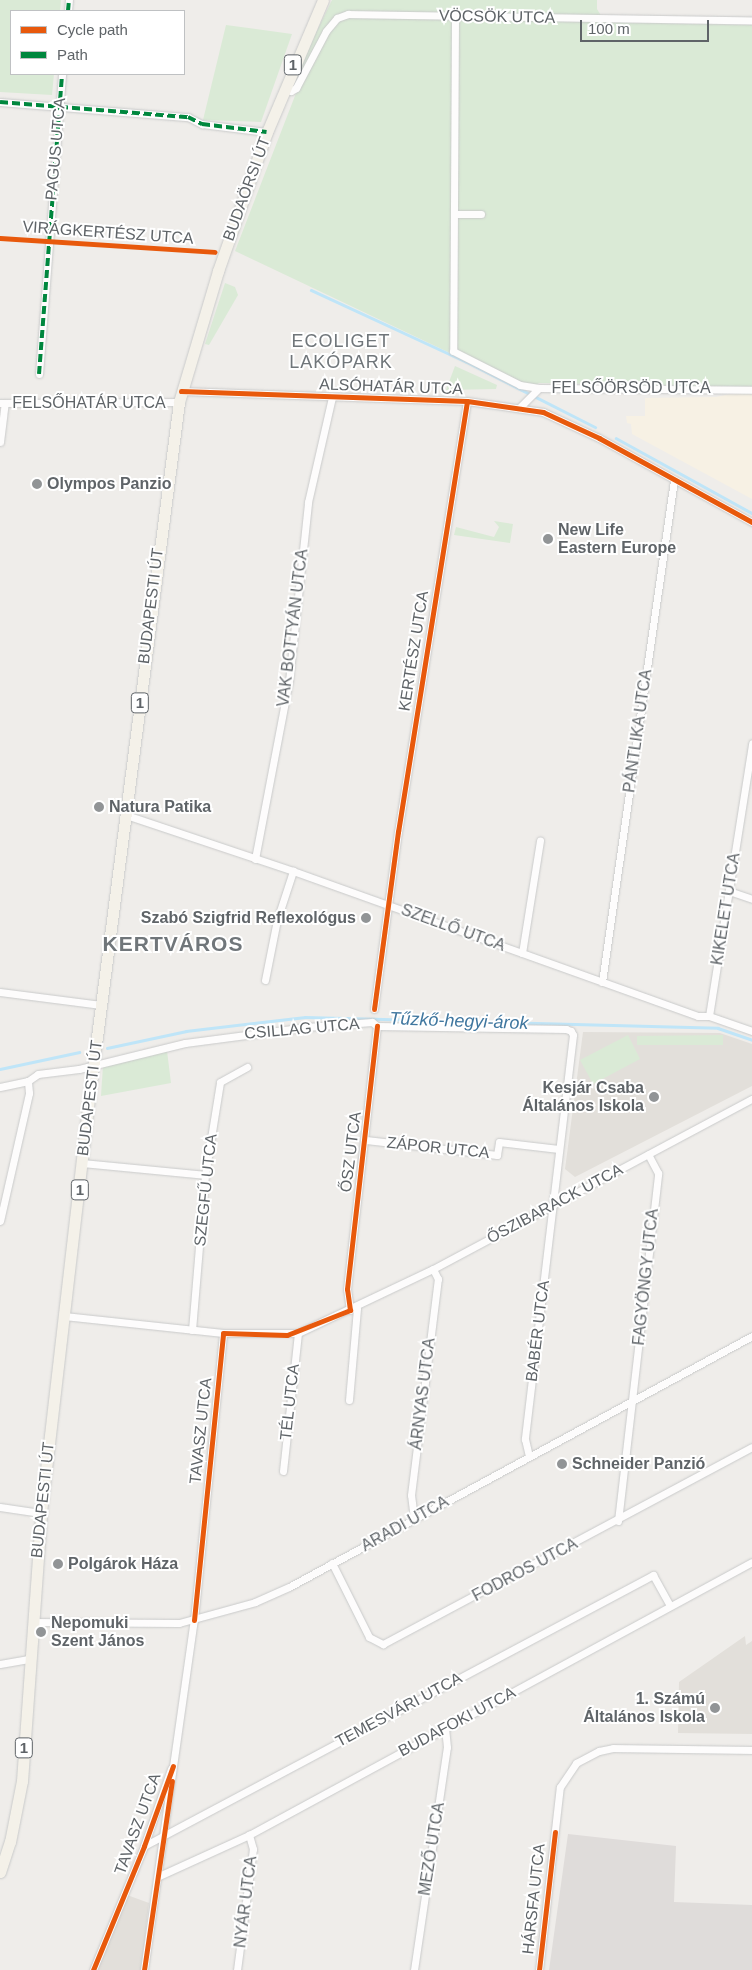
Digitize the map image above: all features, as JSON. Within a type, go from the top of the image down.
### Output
[{"type":"main road","name":"BUDAÖRSI ÚT","points":[[181,392],[268,132],[284,89],[323,0]]},
{"type":"main road","name":"BUDAPESTI ÚT","points":[[0,1872],[10,1842],[22,1781],[29,1659],[41,1512],[101,1005],[181,392]]},
{"type":"street","name":"VÖCSÖK UTCA","points":[[284,89],[290,91],[296,88],[326,31],[342,15],[752,20]]},
{"type":"street","points":[[455,16],[454,214],[481,214]]},
{"type":"street","name":"PAGUS UTCA","points":[[39,374],[62,75]]},
{"type":"street","points":[[0,102],[188,117],[202,124],[268,132]]},
{"type":"street","name":"ALSÓHATÁR UTCA","points":[[454,214],[453,351],[520,386],[536,389]]},
{"type":"street","name":"FELSŐÖRSÖD UTCA","points":[[519,408],[536,389],[752,390]]},
{"type":"street","name":"ALSÓHATÁR UTCA","points":[[181,392],[467,402],[543,412],[562,420],[752,522]]},
{"type":"street","name":"FELSŐHATÁR UTCA","points":[[2,403],[181,392]]},
{"type":"street","name":"VAK BOTTYÁN UTCA","points":[[255,859],[289,681],[308,502],[332,397]]},
{"type":"street","name":"KERTÉSZ UTCA","points":[[374,1009],[388,905],[467,402]]},
{"type":"street","points":[[0,442],[2,403]]},
{"type":"street","name":"PÁNTLIKA UTCA","points":[[602,982],[674,480]]},
{"type":"street","name":"KIKELET UTCA","points":[[709,1016],[749,782],[752,744]]},
{"type":"street","name":"SZELLŐ UTCA","points":[[126,815],[293,871],[698,1016],[709,1016],[752,1031]]},
{"type":"street","points":[[522,953],[540,840]]},
{"type":"street","points":[[265,980],[277,920],[293,871]]},
{"type":"street","points":[[729,891],[752,899]]},
{"type":"street","points":[[0,992],[101,1005]]},
{"type":"street","name":"CSILLAG UTCA","points":[[0,1087],[28,1081],[38,1074],[79,1069],[94,1064],[245,1033],[375,1024],[566,1029],[571,1031]]},
{"type":"street","name":"ŐSZ UTCA","points":[[353,1309],[347,1289],[366,1140],[375,1024]]},
{"type":"street","name":"BABÉR UTCA","points":[[529,1457],[525,1440],[573,1035],[571,1031]]},
{"type":"street","name":"SZEGFŰ UTCA","points":[[192,1330],[205,1175],[220,1082],[247,1067]]},
{"type":"street","points":[[0,1221],[30,1093],[28,1081]]},
{"type":"street","name":"ŐSZIBARACK UTCA","points":[[64,1316],[223,1333],[298,1332],[353,1309],[433,1269],[752,1099]]},
{"type":"street","name":"ZÁPOR UTCA","points":[[366,1140],[498,1155],[499,1142],[559,1149]]},
{"type":"street","name":"FAGYÖNGY UTCA","points":[[618,1521],[658,1173],[648,1154]]},
{"type":"street","points":[[83,1163],[205,1175]]},
{"type":"street","name":"ÁRNYAS UTCA","points":[[414,1519],[411,1495],[438,1279],[433,1269]]},
{"type":"street","points":[[350,1400],[353,1309]]},
{"type":"street","points":[[752,1331],[752,1336]]},
{"type":"street","name":"TÉL UTCA","points":[[283,1471],[298,1332]]},
{"type":"street","name":"TAVASZ UTCA","points":[[144,1970],[150,1915],[166,1833],[173,1766],[194,1620],[223,1333]]},
{"type":"street","name":"ARADI UTCA","points":[[32,1622],[194,1620],[255,1602],[332,1564],[752,1336]]},
{"type":"street","name":"FODROS UTCA","points":[[332,1564],[369,1638],[383,1644],[618,1521],[752,1447]]},
{"type":"street","points":[[0,1507],[41,1512]]},
{"type":"street","name":"BUDAFOKI UTCA","points":[[159,1876],[249,1834],[752,1562]]},
{"type":"street","name":"TEMESVÁRI UTCA","points":[[144,1846],[653,1574],[670,1606]]},
{"type":"street","points":[[0,1664],[29,1659]]},
{"type":"street","name":"MEZŐ UTCA","points":[[414,1970],[447,1747],[445,1728]]},
{"type":"street","name":"HÁRSFA UTCA","points":[[539,1970],[560,1787],[576,1763],[599,1750],[612,1748],[752,1750]]},
{"type":"street","name":"TAVASZ UTCA","points":[[93,1970],[144,1846],[173,1766]]},
{"type":"street","name":"NYÁR UTCA","points":[[237,1970],[253,1850],[249,1834]]},
{"type":"shaded area","points":[[739,392],[752,392],[752,499],[632,434],[631,424],[627,423],[626,416],[645,416],[645,398],[716,397]]},
{"type":"shaded area","name":"Kesjár Csaba Általános Iskola","points":[[583,1032],[720,1033],[752,1044],[752,1086],[575,1177],[565,1169]]},
{"type":"shaded area","name":"1. Számú Általános Iskola","points":[[745,1636],[746,1645],[752,1641],[752,1734],[678,1733],[679,1682]]},
{"type":"shaded area","points":[[568,1834],[676,1846],[674,1902],[752,1905],[752,1970],[549,1970]]},
{"type":"shaded area","points":[[127,1895],[149,1903],[141,1970],[97,1970]]},
{"type":"green space","points":[[0,0],[61,0],[60,10],[10,10],[10,75],[54,75],[52,95],[0,92]]},
{"type":"green space","points":[[332,0],[597,0],[597,9],[605,22],[752,25],[752,387],[539,383],[528,390],[235,251],[310,57],[294,84],[292,81]]},
{"type":"green space","points":[[226,25],[292,34],[261,122],[203,120]]},
{"type":"green space","points":[[225,283],[235,287],[238,295],[209,345],[205,344]]},
{"type":"green space","points":[[455,366],[497,385],[496,389],[446,390]]},
{"type":"green space","points":[[494,521],[513,524],[510,543],[454,535],[456,527],[494,537],[499,527]]},
{"type":"green space","points":[[628,1035],[640,1059],[593,1084],[580,1060]]},
{"type":"green space","points":[[723,1035],[723,1045],[637,1045],[637,1036]]},
{"type":"green space","points":[[167,1051],[171,1083],[101,1096],[103,1065]]},
{"type":"waterway","points":[[311,290],[465,361],[595,427]]},
{"type":"waterway","points":[[616,438],[752,513]]},
{"type":"waterway","name":"Tűzkő-hegyi-árok","points":[[107,1048],[186,1031],[305,1017],[718,1028],[752,1040]]},
{"type":"waterway","name":"Tűzkő-hegyi-árok","points":[[0,1069],[79,1052]]},
{"type":"marked path","points":[[68,10],[69,0]]},
{"type":"marked path","points":[[39,374],[62,75]]},
{"type":"marked path","points":[[0,102],[188,117],[202,124],[267,132]]},
{"type":"cycle path","name":"VIRÁGKERTÉSZ UTCA","points":[[0,238],[215,252]]},
{"type":"cycle path","points":[[181,391],[467,401],[543,412],[599,438],[752,522]]},
{"type":"cycle path","points":[[374,1009],[398,832],[467,401]]},
{"type":"cycle path","points":[[194,1620],[223,1333],[287,1335],[350,1310],[347,1289],[377,1026]]},
{"type":"cycle path","points":[[93,1970],[144,1846],[173,1766]]},
{"type":"cycle path","points":[[144,1970],[172,1781]]},
{"type":"cycle path","points":[[539,1970],[555,1832]]},
{"type":"place","name":"Olympos Panzio","points":[[37,484]]},
{"type":"place","name":"New Life Eastern Europe","points":[[548,539]]},
{"type":"place","name":"Natura Patika","points":[[99,807]]},
{"type":"place","name":"Szabó Szigfrid Reflexológus","points":[[366,918]]},
{"type":"place","name":"Kesjár Csaba Általános Iskola","points":[[654,1097]]},
{"type":"place","name":"Schneider Panzió","points":[[562,1464]]},
{"type":"place","name":"Polgárok Háza","points":[[58,1564]]},
{"type":"place","name":"Nepomuki Szent János","points":[[41,1632]]},
{"type":"place","name":"1. Számú Általános Iskola","points":[[715,1708]]},
{"type":"district","name":"ECOLIGET LAKÓPARK","points":[[341,352]]},
{"type":"district","name":"KERTVÁROS","points":[[173,944]]}]
